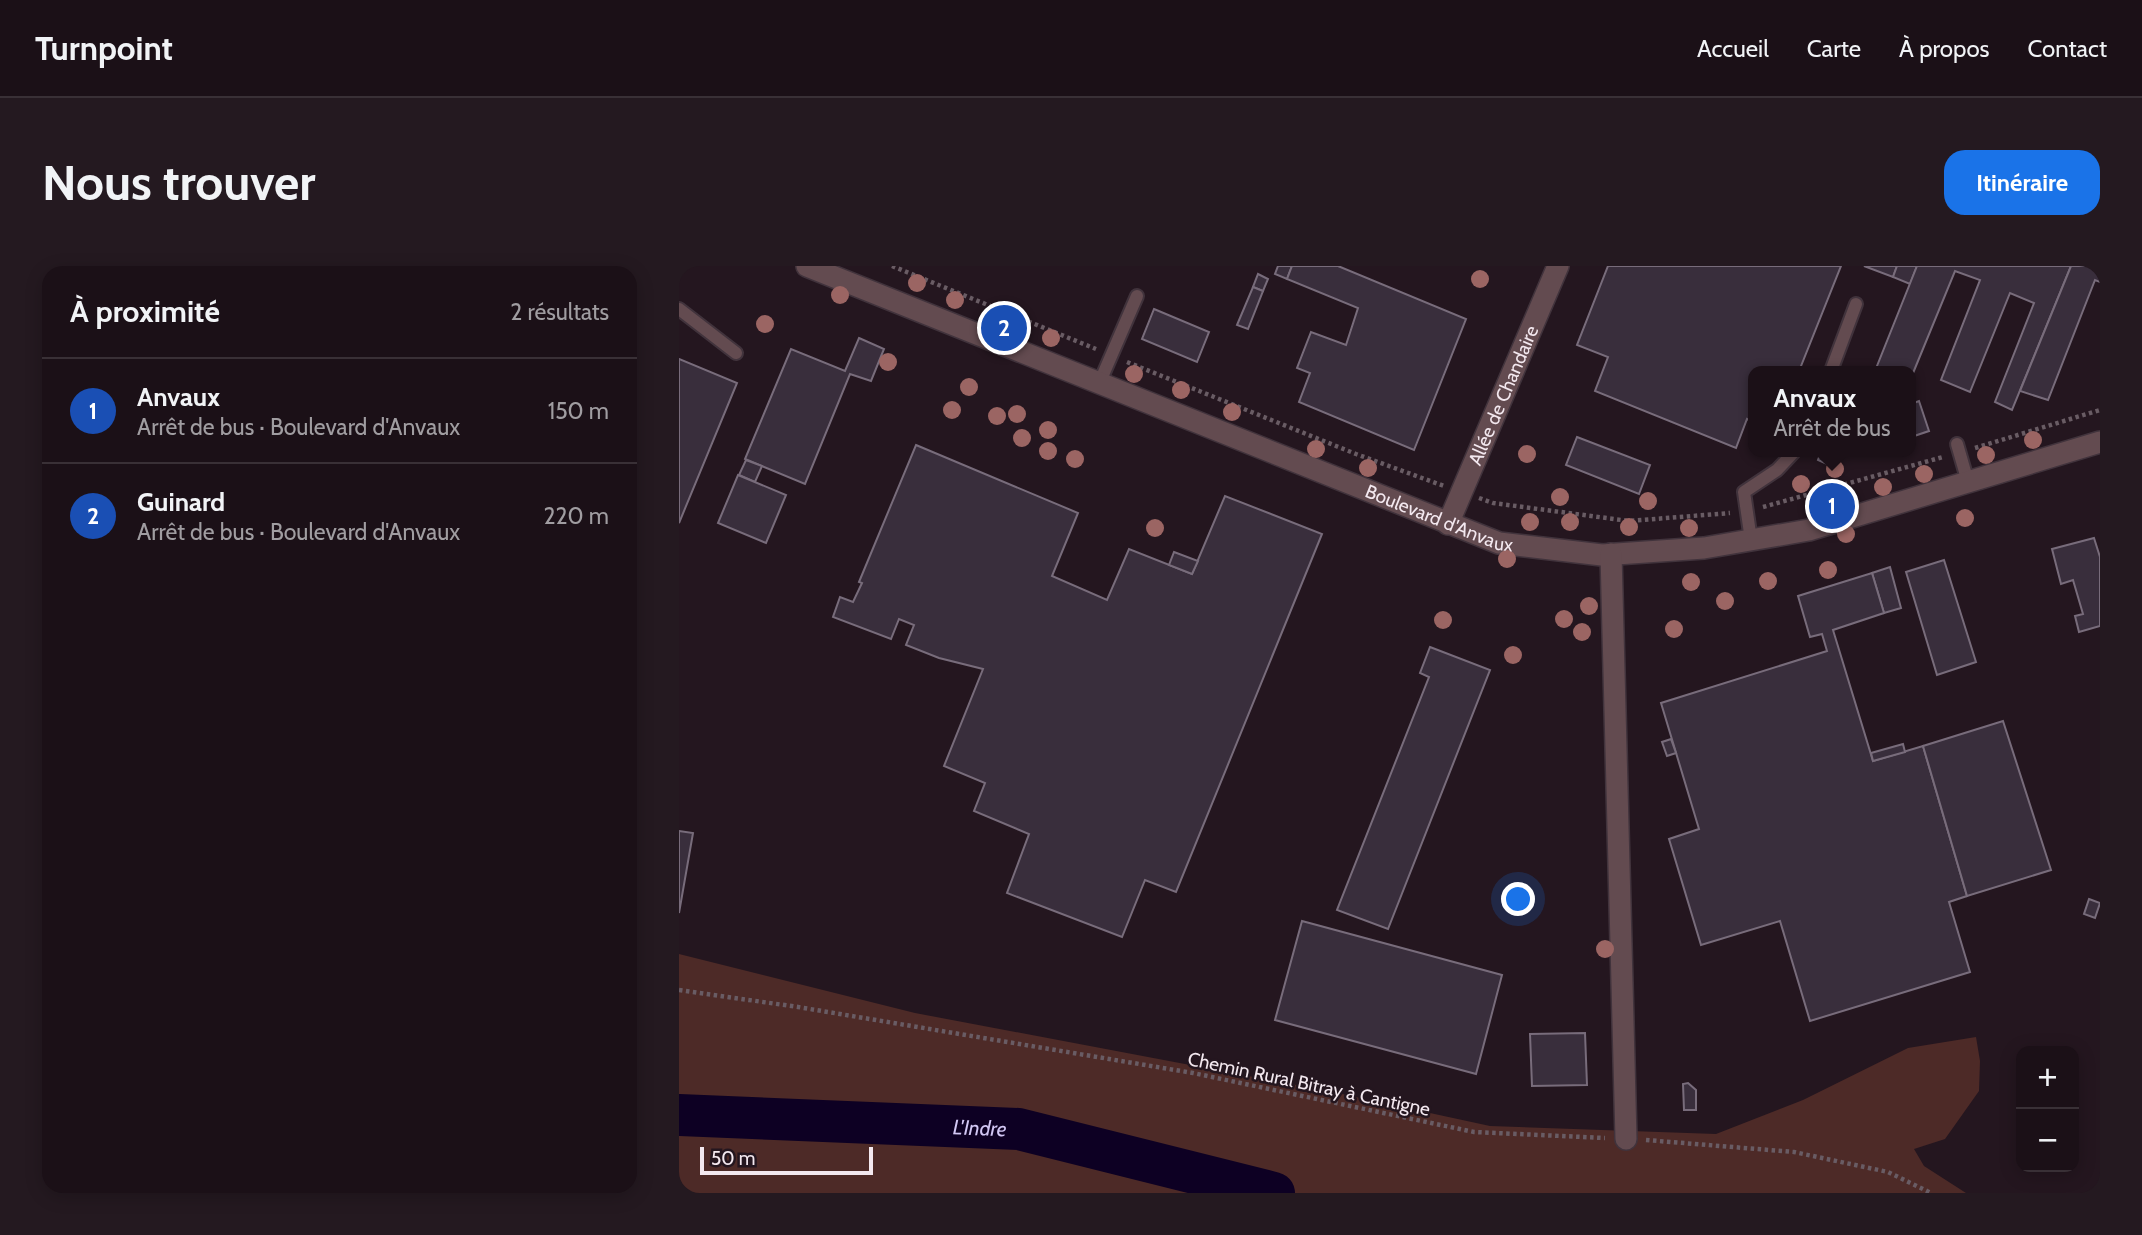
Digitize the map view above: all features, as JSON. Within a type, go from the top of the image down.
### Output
[{"type":"street","name":"Boulevard d'Anvaux","points":[[807,266],[1499,543],[1611,554],[1704,548],[1809,530],[2100,442]]},
{"type":"street","name":"Allée de Chandaire","points":[[1448,524],[1558,266]]},
{"type":"street","points":[[1611,554],[1626,1139]]},
{"type":"lane","points":[[1099,384],[1137,296]]},
{"type":"lane","points":[[1833,366],[1856,304]]},
{"type":"lane","points":[[679,309],[736,353]]},
{"type":"lane","points":[[1957,444],[1968,482]]},
{"type":"lane","points":[[1751,540],[1744,492],[1777,470],[1789,457]]},
{"type":"path","name":"Chemin Rural Bitray à Cantigne","points":[[679,990],[798,1007],[1180,1071],[1474,1132],[1626,1139],[1794,1152],[1888,1172],[1931,1193]]},
{"type":"shaded area","points":[[679,954],[915,1013],[1333,1092],[1490,1126],[1716,1134],[1803,1100],[1908,1048],[1976,1037],[1980,1061],[1979,1091],[1945,1139],[1914,1149],[1924,1166],[1966,1193],[679,1193]]},
{"type":"building","points":[[1278,266],[1292,266],[1287,279],[1275,274]]},
{"type":"building","points":[[1292,266],[1338,266],[1466,319],[1414,450],[1299,402],[1310,373],[1297,368],[1311,332],[1346,345],[1358,308],[1287,279]]},
{"type":"building","points":[[1608,266],[1841,266],[1801,366],[1748,366],[1748,420],[1736,448],[1595,391],[1608,357],[1577,345]]},
{"type":"building","points":[[1864,266],[1897,266],[1893,277]]},
{"type":"building","points":[[1897,266],[1917,266],[1910,284],[1893,277]]},
{"type":"building","points":[[1917,266],[2071,266],[2012,410],[1995,402],[2034,303],[2010,293],[1970,392],[1941,380],[1980,280],[1955,271],[1916,366],[1877,366]]},
{"type":"building","points":[[2071,266],[2100,266],[2100,282],[2095,280],[2048,400],[2020,391]]},
{"type":"building","points":[[1258,274],[1268,279],[1263,291],[1253,287]]},
{"type":"building","points":[[1253,287],[1263,291],[1248,329],[1237,325]]},
{"type":"building","points":[[1154,309],[1209,332],[1197,362],[1142,339]]},
{"type":"building","points":[[859,338],[884,349],[871,381],[850,374],[805,484],[745,459],[791,349],[845,371]]},
{"type":"building","points":[[679,359],[737,383],[679,523]]},
{"type":"building","points":[[1919,401],[1929,431],[1916,435],[1916,402]]},
{"type":"building","points":[[1577,437],[1650,465],[1639,494],[1566,465]]},
{"type":"building","points":[[916,445],[1078,513],[1052,576],[1107,600],[1129,549],[1192,574],[1225,496],[1322,534],[1176,892],[1145,880],[1122,937],[1007,893],[1029,834],[974,811],[985,783],[944,766],[983,669],[939,658],[906,645],[914,625],[899,619],[891,639],[833,617],[840,597],[853,602]]},
{"type":"building","points":[[1819,457],[1832,457],[1829,465],[1818,460]]},
{"type":"building","points":[[746,460],[762,466],[755,482],[739,475]]},
{"type":"building","points":[[738,475],[786,495],[766,543],[718,523]]},
{"type":"building","points":[[2094,538],[2100,557],[2100,626],[2079,632],[2075,616],[2083,614],[2073,580],[2061,584],[2052,549]]},
{"type":"building","points":[[1174,552],[1198,561],[1192,574],[1169,565]]},
{"type":"building","points":[[1944,560],[1976,662],[1937,675],[1906,572]]},
{"type":"building","points":[[1890,567],[1901,608],[1884,613],[1872,573]]},
{"type":"building","points":[[1872,573],[1884,613],[1833,630],[1873,761],[1923,746],[1967,896],[1949,902],[1970,972],[1810,1021],[1780,921],[1701,945],[1669,839],[1699,829],[1661,703],[1827,651],[1822,634],[1810,637],[1798,596]]},
{"type":"building","points":[[1430,647],[1490,670],[1388,929],[1337,910],[1429,677],[1420,673]]},
{"type":"building","points":[[2003,721],[2051,870],[1967,896],[1923,746]]},
{"type":"building","points":[[1671,739],[1676,753],[1667,756],[1662,742]]},
{"type":"building","points":[[1903,744],[1905,752],[1873,761],[1871,753]]},
{"type":"building","points":[[679,831],[693,833],[679,913]]},
{"type":"building","points":[[2089,899],[2100,903],[2095,918],[2084,914]]},
{"type":"building","points":[[1302,921],[1502,975],[1476,1074],[1275,1020]]},
{"type":"building","points":[[1585,1033],[1587,1085],[1532,1086],[1530,1034]]},
{"type":"building","points":[[1688,1083],[1696,1090],[1696,1110],[1684,1110],[1683,1084]]},
{"type":"waterway","name":"L'Indre","points":[[679,1115],[1019,1129],[1274,1193]]},
{"type":"place","name":"Guinard","points":[[1004,328]]},
{"type":"place","name":"Anvaux","points":[[1832,506]]}]
